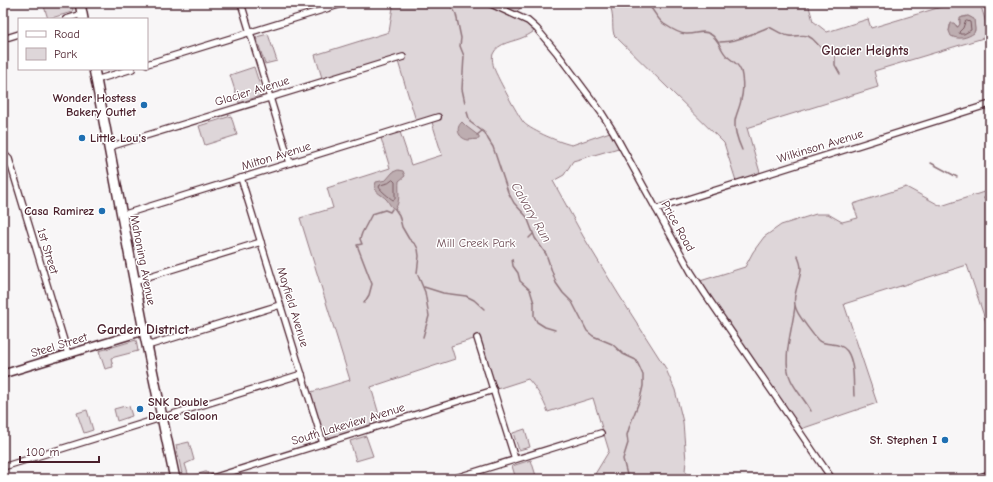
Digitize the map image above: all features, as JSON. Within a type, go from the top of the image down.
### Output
[{"type":"main road","points":[[82,3],[83,16]]},
{"type":"main road","name":"Mahoning Avenue","points":[[94,70],[134,281],[175,479]]},
{"type":"street","points":[[241,3],[290,163]]},
{"type":"street","points":[[148,64],[345,3]]},
{"type":"street","name":"Price Road","points":[[489,3],[532,24],[557,53],[601,112],[706,295],[832,479]]},
{"type":"street","points":[[72,18],[83,16]]},
{"type":"street","points":[[3,39],[18,34]]},
{"type":"street","name":"Glacier Avenue","points":[[109,147],[403,56]]},
{"type":"street","points":[[96,80],[129,70]]},
{"type":"street","name":"Wilkinson Avenue","points":[[656,209],[990,104]]},
{"type":"street","name":"Milton Avenue","points":[[122,215],[438,117]]},
{"type":"street","name":"1st Street","points":[[5,155],[10,165],[68,354]]},
{"type":"street","name":"Mayfield Avenue","points":[[241,178],[323,443]]},
{"type":"street","points":[[134,281],[261,242]]},
{"type":"street","points":[[147,346],[280,305]]},
{"type":"street","name":"Steel Street","points":[[3,374],[144,330]]},
{"type":"street","points":[[477,338],[516,459]]},
{"type":"street","points":[[3,467],[302,374]]},
{"type":"street","name":"South Lakeview Avenue","points":[[209,479],[494,390]]},
{"type":"street","points":[[452,479],[602,432]]},
{"type":"street","points":[[977,479],[990,475]]},
{"type":"green space","points":[[43,3],[72,3],[72,12],[48,18]]},
{"type":"green space","name":"Mill Creek Park","points":[[393,3],[527,3],[513,14],[537,29],[520,39],[502,45],[495,50],[492,59],[495,70],[522,120],[533,130],[572,145],[613,131],[622,147],[573,161],[564,175],[553,181],[583,236],[665,367],[675,390],[683,422],[686,461],[685,471],[688,474],[707,475],[715,479],[592,479],[609,451],[593,398],[548,412],[540,394],[528,379],[494,390],[477,338],[451,346],[455,359],[371,387],[382,425],[323,443],[308,393],[350,380],[300,218],[333,208],[327,188],[390,168],[380,135],[399,129],[411,165],[442,155],[431,119],[417,124],[397,58],[323,81],[315,55],[389,32]]},
{"type":"green space","points":[[605,3],[808,3],[813,21],[827,32],[868,19],[871,28],[954,3],[980,3],[990,36],[874,71],[878,87],[747,128],[761,176],[737,184],[724,143],[614,35],[612,12],[609,4]],"holes":[[[968,16],[974,21],[975,31],[949,31],[950,25],[956,25],[958,27],[960,24],[959,20],[962,17]]]},
{"type":"green space","points":[[268,34],[277,61],[265,64],[256,37]]},
{"type":"green space","points":[[254,67],[263,95],[239,103],[230,75]]},
{"type":"green space","points":[[231,116],[237,135],[205,145],[199,126]]},
{"type":"green space","points":[[906,187],[941,206],[990,190],[990,334],[967,265],[844,304],[877,403],[798,430],[697,282],[745,267],[753,252],[764,237],[781,225],[816,214],[828,214],[842,222],[858,218],[853,204]]},
{"type":"green space","points":[[136,340],[138,351],[111,358],[113,367],[105,369],[99,351]]},
{"type":"green space","points":[[129,406],[132,416],[117,421],[114,409]]},
{"type":"green space","points":[[87,410],[93,430],[84,433],[77,413]]},
{"type":"green space","points":[[525,429],[530,447],[519,450],[513,433]]},
{"type":"green space","points":[[366,436],[373,456],[356,461],[350,441]]},
{"type":"green space","points":[[189,442],[194,460],[185,464],[189,477],[205,472],[208,474],[192,479],[183,479],[176,445]]},
{"type":"green space","points":[[531,460],[537,479],[516,479],[512,466]]},
{"type":"water","points":[[968,16],[974,19],[974,33],[963,38],[951,36],[949,31],[951,23],[954,23],[958,27],[960,24],[960,18]]},
{"type":"water","points":[[462,122],[479,136],[479,139],[468,140],[460,135],[458,130]]},
{"type":"water","points":[[398,170],[403,171],[405,176],[399,181],[399,199],[395,209],[376,191],[375,186],[376,182],[386,180],[393,172]]},
{"type":"waterway","name":"Calvary Run","points":[[450,3],[456,14],[461,38],[460,46],[464,56],[462,89],[465,103]]},
{"type":"waterway","points":[[647,3],[657,17],[666,26],[681,33],[689,34],[704,32],[713,36],[723,52],[739,67],[743,85],[735,128],[742,150]]},
{"type":"waterway","points":[[720,42],[739,39],[769,27],[781,34],[791,36],[808,36],[812,38],[821,48],[835,48],[835,65],[840,74]]},
{"type":"waterway","name":"Calvary Run","points":[[467,112],[470,122],[485,133],[493,147],[508,192],[514,203],[527,217],[535,238],[546,254],[556,283],[572,302],[587,331],[593,336],[612,344],[623,354],[636,360],[643,375],[643,386],[640,399],[627,435],[628,443],[623,459],[628,479]]},
{"type":"waterway","name":"Calvary Run","points":[[477,135],[482,131]]},
{"type":"waterway","points":[[931,163],[957,177]]},
{"type":"waterway","points":[[984,198],[990,206]]},
{"type":"waterway","points":[[364,303],[369,295],[372,284],[357,245],[362,244],[360,239],[372,214],[385,210],[390,212],[392,209]]},
{"type":"waterway","points":[[395,209],[399,215],[402,227],[409,239],[418,249],[419,256],[417,273],[425,292],[429,316],[423,337]]},
{"type":"waterway","name":"Calvary Run","points":[[529,238],[533,234]]},
{"type":"waterway","points":[[797,255],[801,269],[795,296],[795,306],[797,311],[819,341],[841,346],[847,351],[850,356],[852,367],[854,396]]},
{"type":"waterway","points":[[512,259],[513,266],[518,273],[520,281],[530,290],[534,303],[534,316],[537,322],[545,327],[555,330]]},
{"type":"waterway","points":[[424,287],[443,293],[466,296],[474,300],[484,309]]},
{"type":"waterway","points":[[795,306],[788,344],[788,372],[793,384],[811,411]]},
{"type":"place","name":"Wonder Hostess Bakery Outlet","points":[[144,105]]},
{"type":"place","name":"Little Lou's","points":[[82,138]]},
{"type":"place","name":"Casa Ramirez","points":[[102,211]]},
{"type":"place","name":"SNK Double Deuce Saloon","points":[[140,409]]},
{"type":"place","name":"St. Stephen I","points":[[945,440]]},
{"type":"district","name":"Glacier Heights","points":[[865,50]]},
{"type":"district","name":"Garden District","points":[[143,329]]}]
